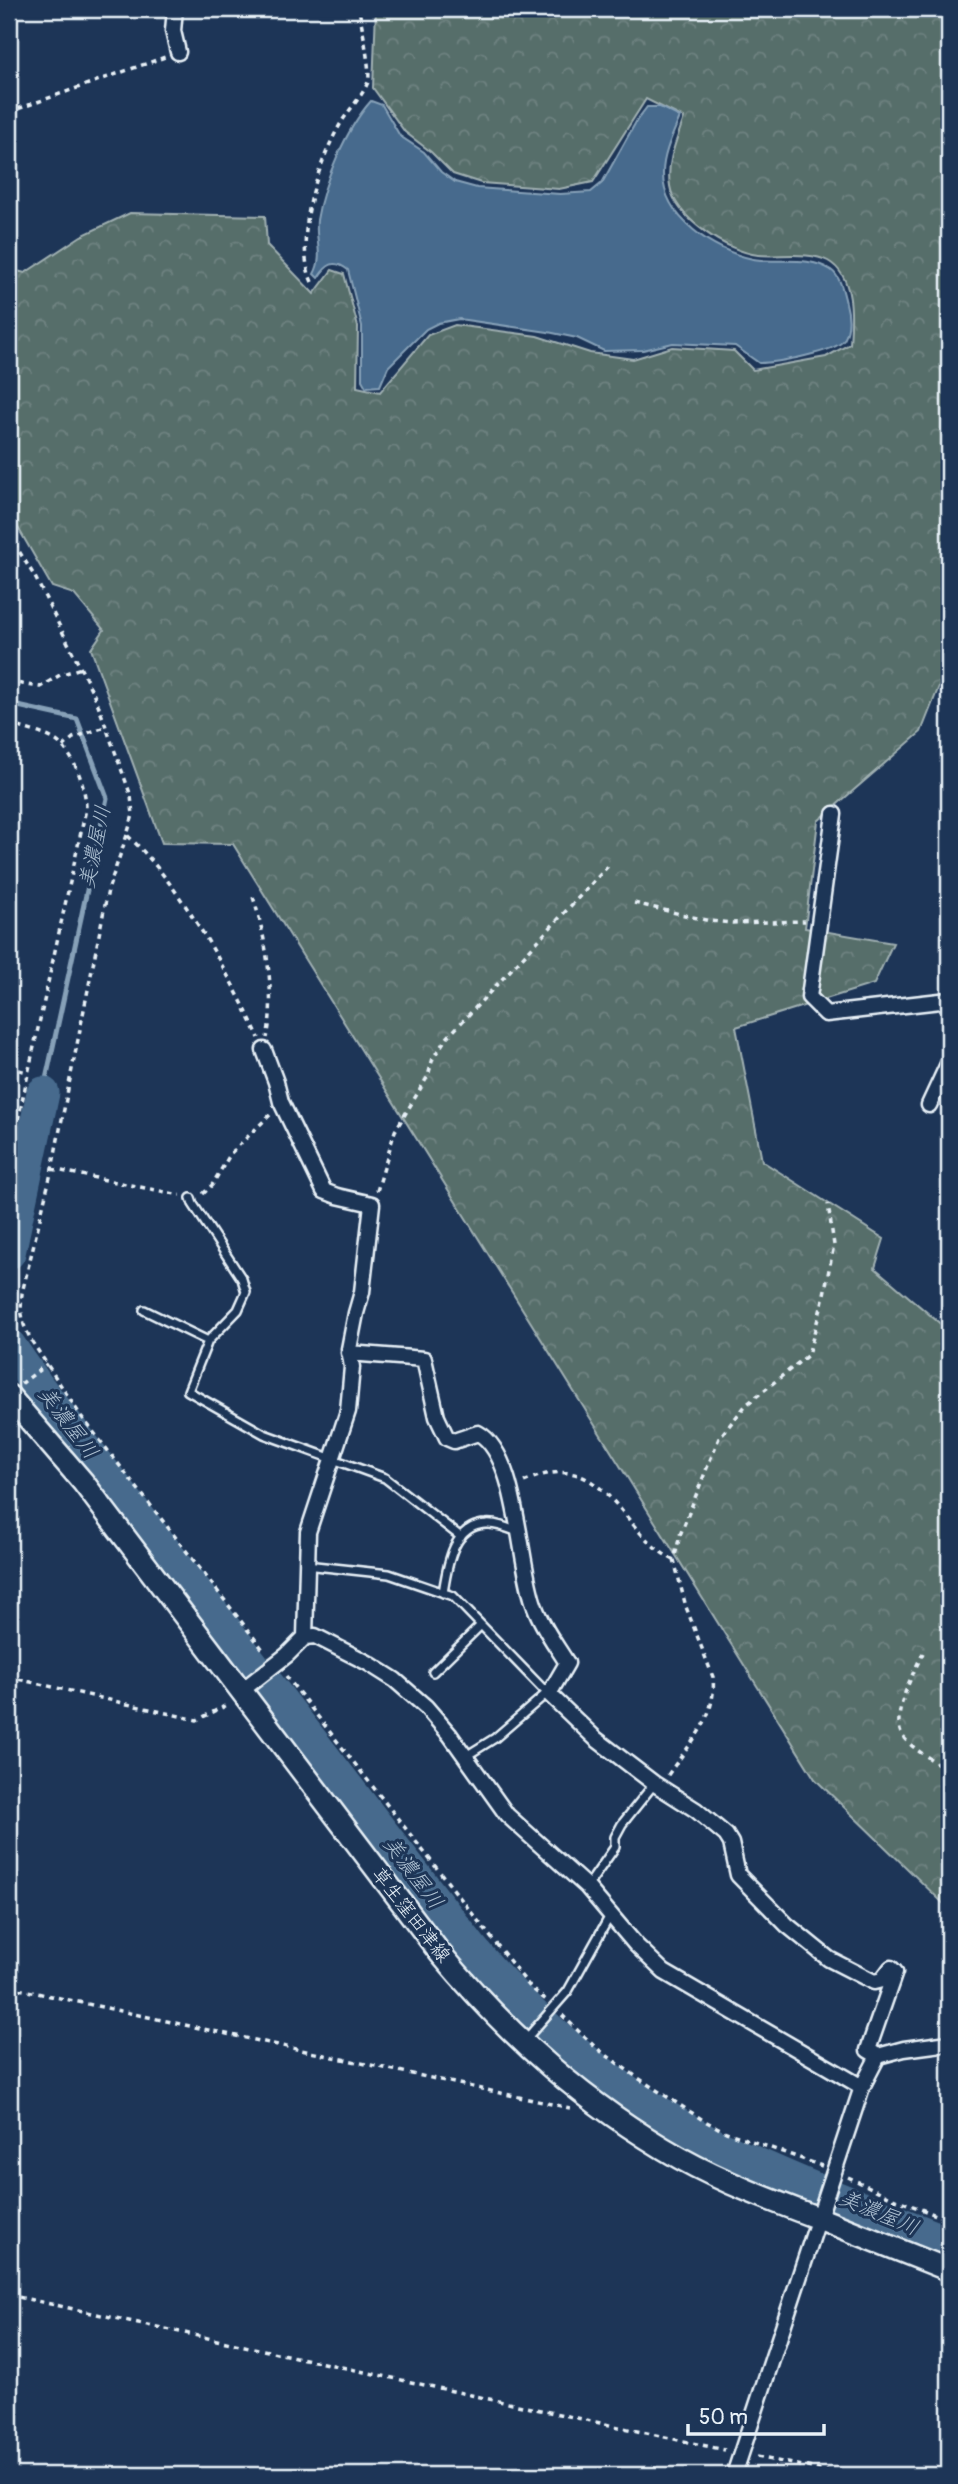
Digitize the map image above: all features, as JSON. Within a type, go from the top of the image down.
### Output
[{"type":"main road","name":"草生窪田津線","points":[[13,1392],[440,1953],[467,1986],[526,2039],[560,2077],[638,2132],[681,2158],[772,2201],[821,2214],[949,2270]]},
{"type":"street","points":[[175,9],[173,31],[178,52]]},
{"type":"street","points":[[834,814],[809,997],[826,1014],[949,1000]]},
{"type":"street","points":[[264,1050],[281,1102],[324,1191],[372,1204],[362,1293],[349,1353],[352,1367],[348,1410],[308,1532],[305,1637]]},
{"type":"street","points":[[929,1105],[949,1062]]},
{"type":"street","points":[[349,1353],[424,1359],[438,1417],[447,1438],[454,1441],[478,1433],[488,1438],[511,1489],[535,1607],[567,1663],[547,1693],[596,1739],[695,1810],[726,1836],[731,1843],[738,1875],[787,1924],[829,1959],[874,1982],[882,1980],[891,1968],[895,1972],[868,2050],[878,2056],[904,2049],[949,2043]]},
{"type":"street","points":[[242,1692],[305,1637],[315,1636],[395,1680],[426,1707],[466,1756],[507,1815],[587,1887],[636,1945],[672,1979],[862,2087]]},
{"type":"street","points":[[734,2475],[862,2087],[878,2056]]},
{"type":"lane","points":[[191,1198],[192,1204],[242,1279],[246,1292],[238,1310],[208,1341],[188,1391],[264,1434],[386,1478],[461,1537]]},
{"type":"lane","points":[[145,1310],[208,1341]]},
{"type":"lane","points":[[443,1593],[451,1551],[461,1537],[472,1528],[483,1524],[518,1531]]},
{"type":"lane","points":[[306,1565],[388,1574],[453,1596],[547,1693],[495,1738],[466,1756]]},
{"type":"lane","points":[[433,1672],[481,1625]]},
{"type":"lane","points":[[587,1887],[615,1847],[614,1837],[622,1824],[659,1786]]},
{"type":"lane","points":[[526,2039],[568,1991],[607,1921],[614,1918]]},
{"type":"path","points":[[312,282],[307,271],[305,253],[306,221],[328,149],[341,123],[369,81],[370,67],[365,54],[359,9]]},
{"type":"path","points":[[9,112],[178,52]]},
{"type":"path","points":[[9,536],[35,577],[81,668],[131,796],[133,815],[108,890],[52,1169],[22,1293],[21,1309],[30,1340],[81,1416],[255,1642],[276,1663],[530,1987],[553,2010],[595,2047],[638,2078],[726,2132],[949,2220]]},
{"type":"path","points":[[9,682],[40,687],[60,675],[81,668]]},
{"type":"path","points":[[9,724],[59,742],[71,757],[86,794],[86,809],[9,1161]]},
{"type":"path","points":[[63,747],[73,738],[105,727]]},
{"type":"path","points":[[127,835],[150,856],[190,914],[242,1002],[264,1050]]},
{"type":"path","points":[[372,1204],[395,1131],[428,1076],[433,1058],[439,1049],[609,864]]},
{"type":"path","points":[[253,897],[260,919],[270,977],[268,1033],[264,1050]]},
{"type":"path","points":[[634,903],[710,921],[819,922]]},
{"type":"path","points":[[9,1068],[28,1072]]},
{"type":"path","points":[[52,1169],[197,1199],[212,1185],[231,1153],[281,1102]]},
{"type":"path","points":[[659,1786],[697,1738],[712,1705],[714,1689],[713,1677],[686,1607],[674,1560],[680,1535],[719,1438],[746,1405],[808,1355],[834,1245],[828,1204]]},
{"type":"path","points":[[13,1392],[46,1365]]},
{"type":"path","points":[[511,1489],[541,1474],[565,1472],[582,1477],[611,1496],[657,1552],[674,1560]]},
{"type":"path","points":[[923,1653],[904,1697],[898,1728],[904,1737],[949,1771]]},
{"type":"path","points":[[9,1677],[197,1720],[216,1712],[242,1692]]},
{"type":"path","points":[[9,1987],[568,2108],[596,2102]]},
{"type":"path","points":[[9,2295],[848,2475]]},
{"type":"green space","points":[[376,9],[949,9],[949,661],[921,732],[818,821],[805,928],[893,943],[874,984],[736,1027],[762,1161],[884,1239],[875,1268],[943,1326],[949,1328],[949,1909],[815,1779],[233,844],[162,843],[91,649],[104,630],[74,594],[52,587],[9,512],[9,269],[25,273],[81,236],[130,213],[265,216],[267,245],[314,294],[332,270],[344,274],[358,327],[357,387],[380,392],[428,335],[455,325],[537,336],[590,353],[633,359],[672,347],[734,351],[753,370],[826,357],[850,344],[850,298],[837,268],[828,261],[812,256],[758,255],[732,247],[705,231],[682,210],[674,198],[669,177],[673,151],[684,118],[646,99],[593,182],[559,189],[481,183],[453,174],[405,132],[373,88]]},
{"type":"water","points":[[371,101],[382,105],[400,136],[424,152],[441,172],[455,182],[477,188],[560,194],[591,192],[602,183],[647,107],[660,107],[680,117],[663,166],[665,189],[671,204],[693,230],[738,255],[753,259],[812,263],[831,270],[843,290],[847,307],[848,326],[844,340],[818,353],[759,363],[735,346],[673,343],[643,350],[604,351],[577,338],[459,319],[438,323],[426,329],[388,367],[380,386],[366,387],[362,380],[362,326],[348,270],[335,264],[328,266],[318,278],[314,274],[319,254],[317,220],[324,190],[345,141]]},
{"type":"waterway","name":"美濃屋川","points":[[9,704],[77,719],[107,798],[43,1093],[35,1091]]},
{"type":"waterway","name":"美濃屋川","points":[[9,1253],[43,1093]]},
{"type":"waterway","name":"美濃屋川","points":[[9,1345],[36,1384],[473,1950],[551,2032],[608,2078],[703,2139],[811,2188],[949,2243]]}]
